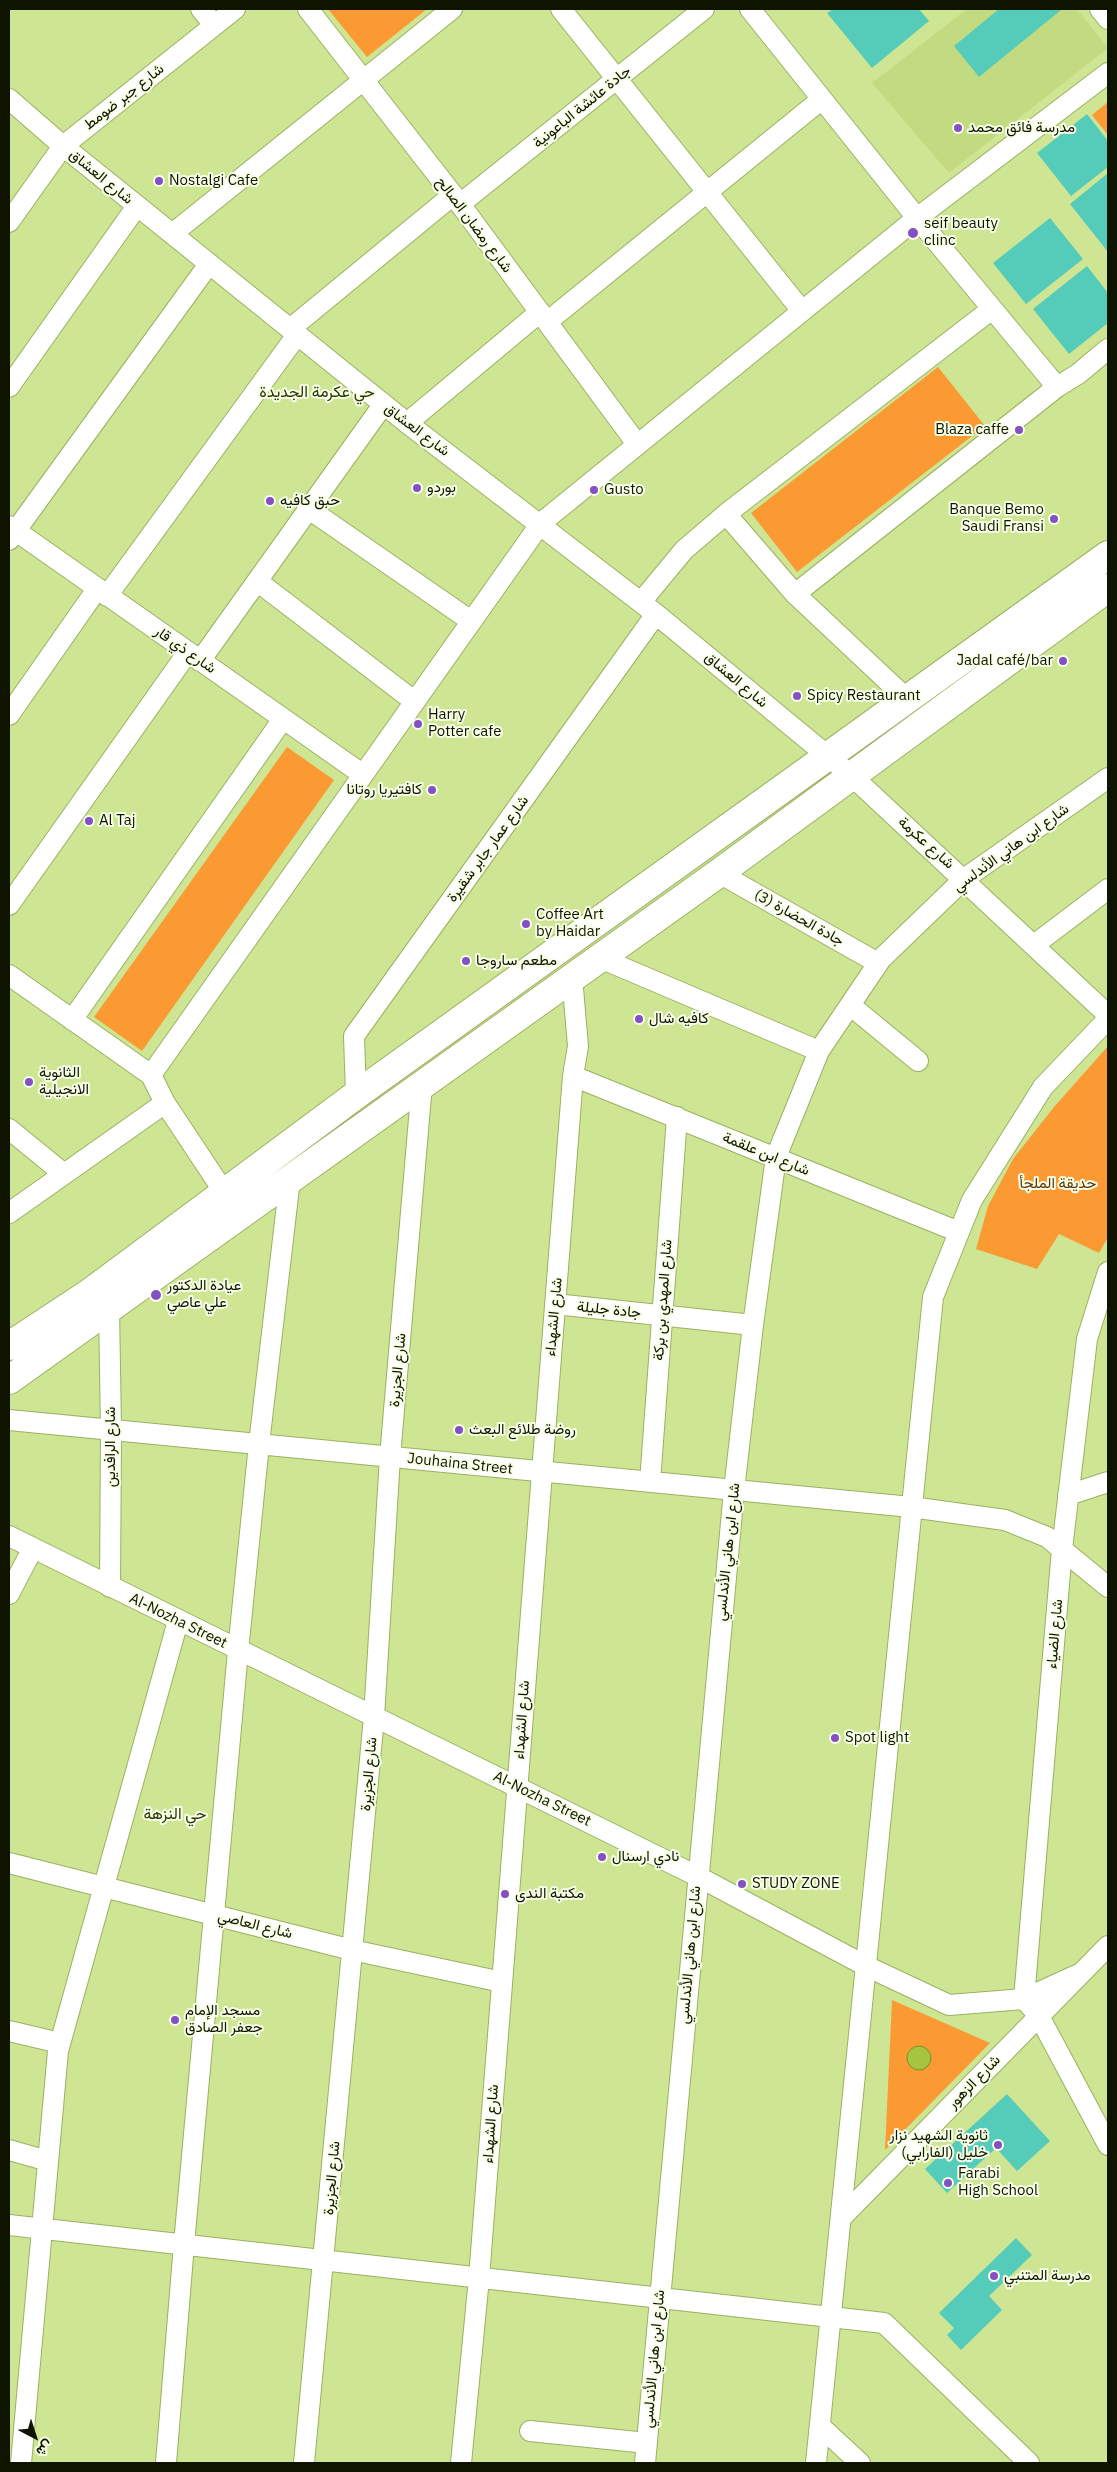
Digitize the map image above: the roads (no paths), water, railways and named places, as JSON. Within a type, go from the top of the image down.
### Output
[{"type":"highway","points":[[9,1346],[88,1294],[356,1095],[1108,555]]},
{"type":"highway","points":[[9,1380],[853,777],[1108,588]]},
{"type":"street","points":[[201,9],[214,25]]},
{"type":"street","name":"شارع جبر ضومط","points":[[9,222],[63,146],[235,9]]},
{"type":"street","name":"شارع رمضان الصالح","points":[[308,9],[456,200],[637,444]]},
{"type":"street","points":[[172,234],[362,79],[452,9]]},
{"type":"street","points":[[560,9],[708,191],[802,311]]},
{"type":"street","name":"جادة عائشة الباعونية","points":[[9,715],[293,332],[456,200],[617,78],[704,9]]},
{"type":"street","points":[[750,9],[917,218],[1057,386]]},
{"type":"street","points":[[1100,9],[1108,19]]},
{"type":"street","points":[[151,1075],[540,523],[917,218],[1108,73]]},
{"type":"street","points":[[407,423],[708,191],[822,98]]},
{"type":"street","name":"شارع العشاق","points":[[9,99],[63,146],[383,405],[540,523],[648,608],[828,757]]},
{"type":"street","points":[[9,387],[138,206]]},
{"type":"street","points":[[11,532],[210,264]]},
{"type":"street","name":"شارع عمار جابر شقيرة","points":[[356,1095],[354,1036],[648,608],[684,550],[726,514],[992,309]]},
{"type":"street","points":[[795,594],[1057,386],[1078,374],[1108,349]]},
{"type":"street","points":[[9,904],[194,657],[257,581],[383,405]]},
{"type":"street","points":[[308,509],[471,621]]},
{"type":"street","points":[[726,514],[795,594],[908,700]]},
{"type":"street","name":"شارع ذي قار","points":[[11,532],[102,592],[362,774]]},
{"type":"street","points":[[257,581],[414,701]]},
{"type":"street","points":[[72,1020],[283,719]]},
{"type":"street","name":"شارع عكرمة","points":[[828,757],[853,777],[964,879],[1108,1015]]},
{"type":"street","name":"شارع ابن هاني الأندلسي","points":[[645,2463],[697,1876],[734,1490],[753,1326],[776,1157],[819,1051],[878,962],[964,879],[1108,778]]},
{"type":"street","name":"جادة الحضارة (3)","points":[[719,873],[878,962]]},
{"type":"street","points":[[1034,945],[1108,889]]},
{"type":"street","points":[[600,958],[819,1051]]},
{"type":"street","points":[[9,975],[151,1075],[165,1103],[224,1192]]},
{"type":"street","name":"شارع الشهداء","points":[[461,2463],[479,2278],[573,1076],[578,1046],[572,978]]},
{"type":"street","points":[[850,1005],[918,1061]]},
{"type":"street","points":[[816,2463],[933,1297],[972,1200],[1044,1087],[1108,1019]]},
{"type":"street","name":"شارع ابن علقمة","points":[[573,1076],[959,1232]]},
{"type":"street","name":"شارع الجزيرة","points":[[304,2463],[374,1717],[390,1457],[422,1084]]},
{"type":"street","points":[[9,1213],[165,1103]]},
{"type":"street","name":"شارع المهدي بن بركة","points":[[650,1482],[677,1117]]},
{"type":"street","points":[[9,1129],[64,1174]]},
{"type":"street","points":[[166,2463],[238,1650],[259,1444],[290,1178]]},
{"type":"street","name":"شارع الضياء","points":[[1024,1999],[1068,1495],[1087,1339],[1108,1272]]},
{"type":"street","name":"جادة جليلة","points":[[555,1304],[753,1326]]},
{"type":"street","name":"شارع الرافدين","points":[[109,1307],[111,1430],[110,1587]]},
{"type":"street","name":"Jouhaina Street","points":[[9,1420],[911,1507],[1005,1520],[1047,1537],[1108,1587]]},
{"type":"street","points":[[1068,1495],[1108,1482]]},
{"type":"street","name":"Al-Nozha Street","points":[[9,1536],[697,1876],[866,1966],[949,2005],[1024,1999],[1081,1973]]},
{"type":"street","points":[[9,1594],[33,1548]]},
{"type":"street","points":[[21,2463],[60,2043],[178,1620]]},
{"type":"street","name":"شارع العاصي","points":[[9,1863],[352,1950],[502,1982]]},
{"type":"street","name":"شارع الزهور","points":[[841,2218],[1108,1946]]},
{"type":"street","points":[[1024,1999],[1039,2016],[1108,2145]]},
{"type":"street","points":[[9,2031],[60,2043]]},
{"type":"street","points":[[9,2150],[48,2161]]},
{"type":"street","points":[[9,2224],[884,2323],[1029,2463]]},
{"type":"street","points":[[820,2426],[860,2463]]},
{"type":"street","points":[[530,2432],[647,2443]]},
{"type":"place","name":"مدرسة فائق محمد","points":[[958,128]]},
{"type":"place","name":"Nostalgi Cafe","points":[[159,181]]},
{"type":"place","name":"seif beauty clinc","points":[[913,233]]},
{"type":"place","name":"Blaza caffe","points":[[1019,430]]},
{"type":"place","name":"بوردو","points":[[417,488]]},
{"type":"place","name":"Gusto","points":[[594,490]]},
{"type":"place","name":"حبق كافيه","points":[[270,501]]},
{"type":"place","name":"Banque Bemo Saudi Fransi","points":[[1054,519]]},
{"type":"place","name":"Jadal café/bar","points":[[1063,661]]},
{"type":"place","name":"Spicy Restaurant","points":[[797,696]]},
{"type":"place","name":"Harry Potter cafe","points":[[418,724]]},
{"type":"place","name":"كافتيريا روتانا","points":[[432,790]]},
{"type":"place","name":"Al Taj","points":[[89,821]]},
{"type":"place","name":"Coffee Art by Haidar","points":[[526,924]]},
{"type":"place","name":"مطعم ساروجا","points":[[466,961]]},
{"type":"place","name":"كافيه شال","points":[[639,1019]]},
{"type":"place","name":"الثانوية الانجيلية","points":[[29,1082]]},
{"type":"place","name":"عيادة الدكتور علي عاصي","points":[[156,1295]]},
{"type":"place","name":"روضة طلائع البعث","points":[[459,1430]]},
{"type":"place","name":"Spot light","points":[[835,1738]]},
{"type":"place","name":"نادي ارسنال","points":[[602,1857]]},
{"type":"place","name":"STUDY ZONE","points":[[742,1884]]},
{"type":"place","name":"مكتبة الندى","points":[[505,1894]]},
{"type":"place","name":"مسجد الإمام جعفر الصادق","points":[[175,2020]]},
{"type":"place","name":"ثانوية الشهيد نزار خليل (الفارابي)","points":[[998,2145]]},
{"type":"place","name":"Farabi High School","points":[[948,2183]]},
{"type":"place","name":"مدرسة المتنبي","points":[[994,2276]]},
{"type":"district","name":"حي عكرمة الجديدة","points":[[317,392]]},
{"type":"district","name":"حي النزهة","points":[[175,1814]]},
{"type":"park label","name":"حديقة الملجأ","points":[[1058,1184]]}]
